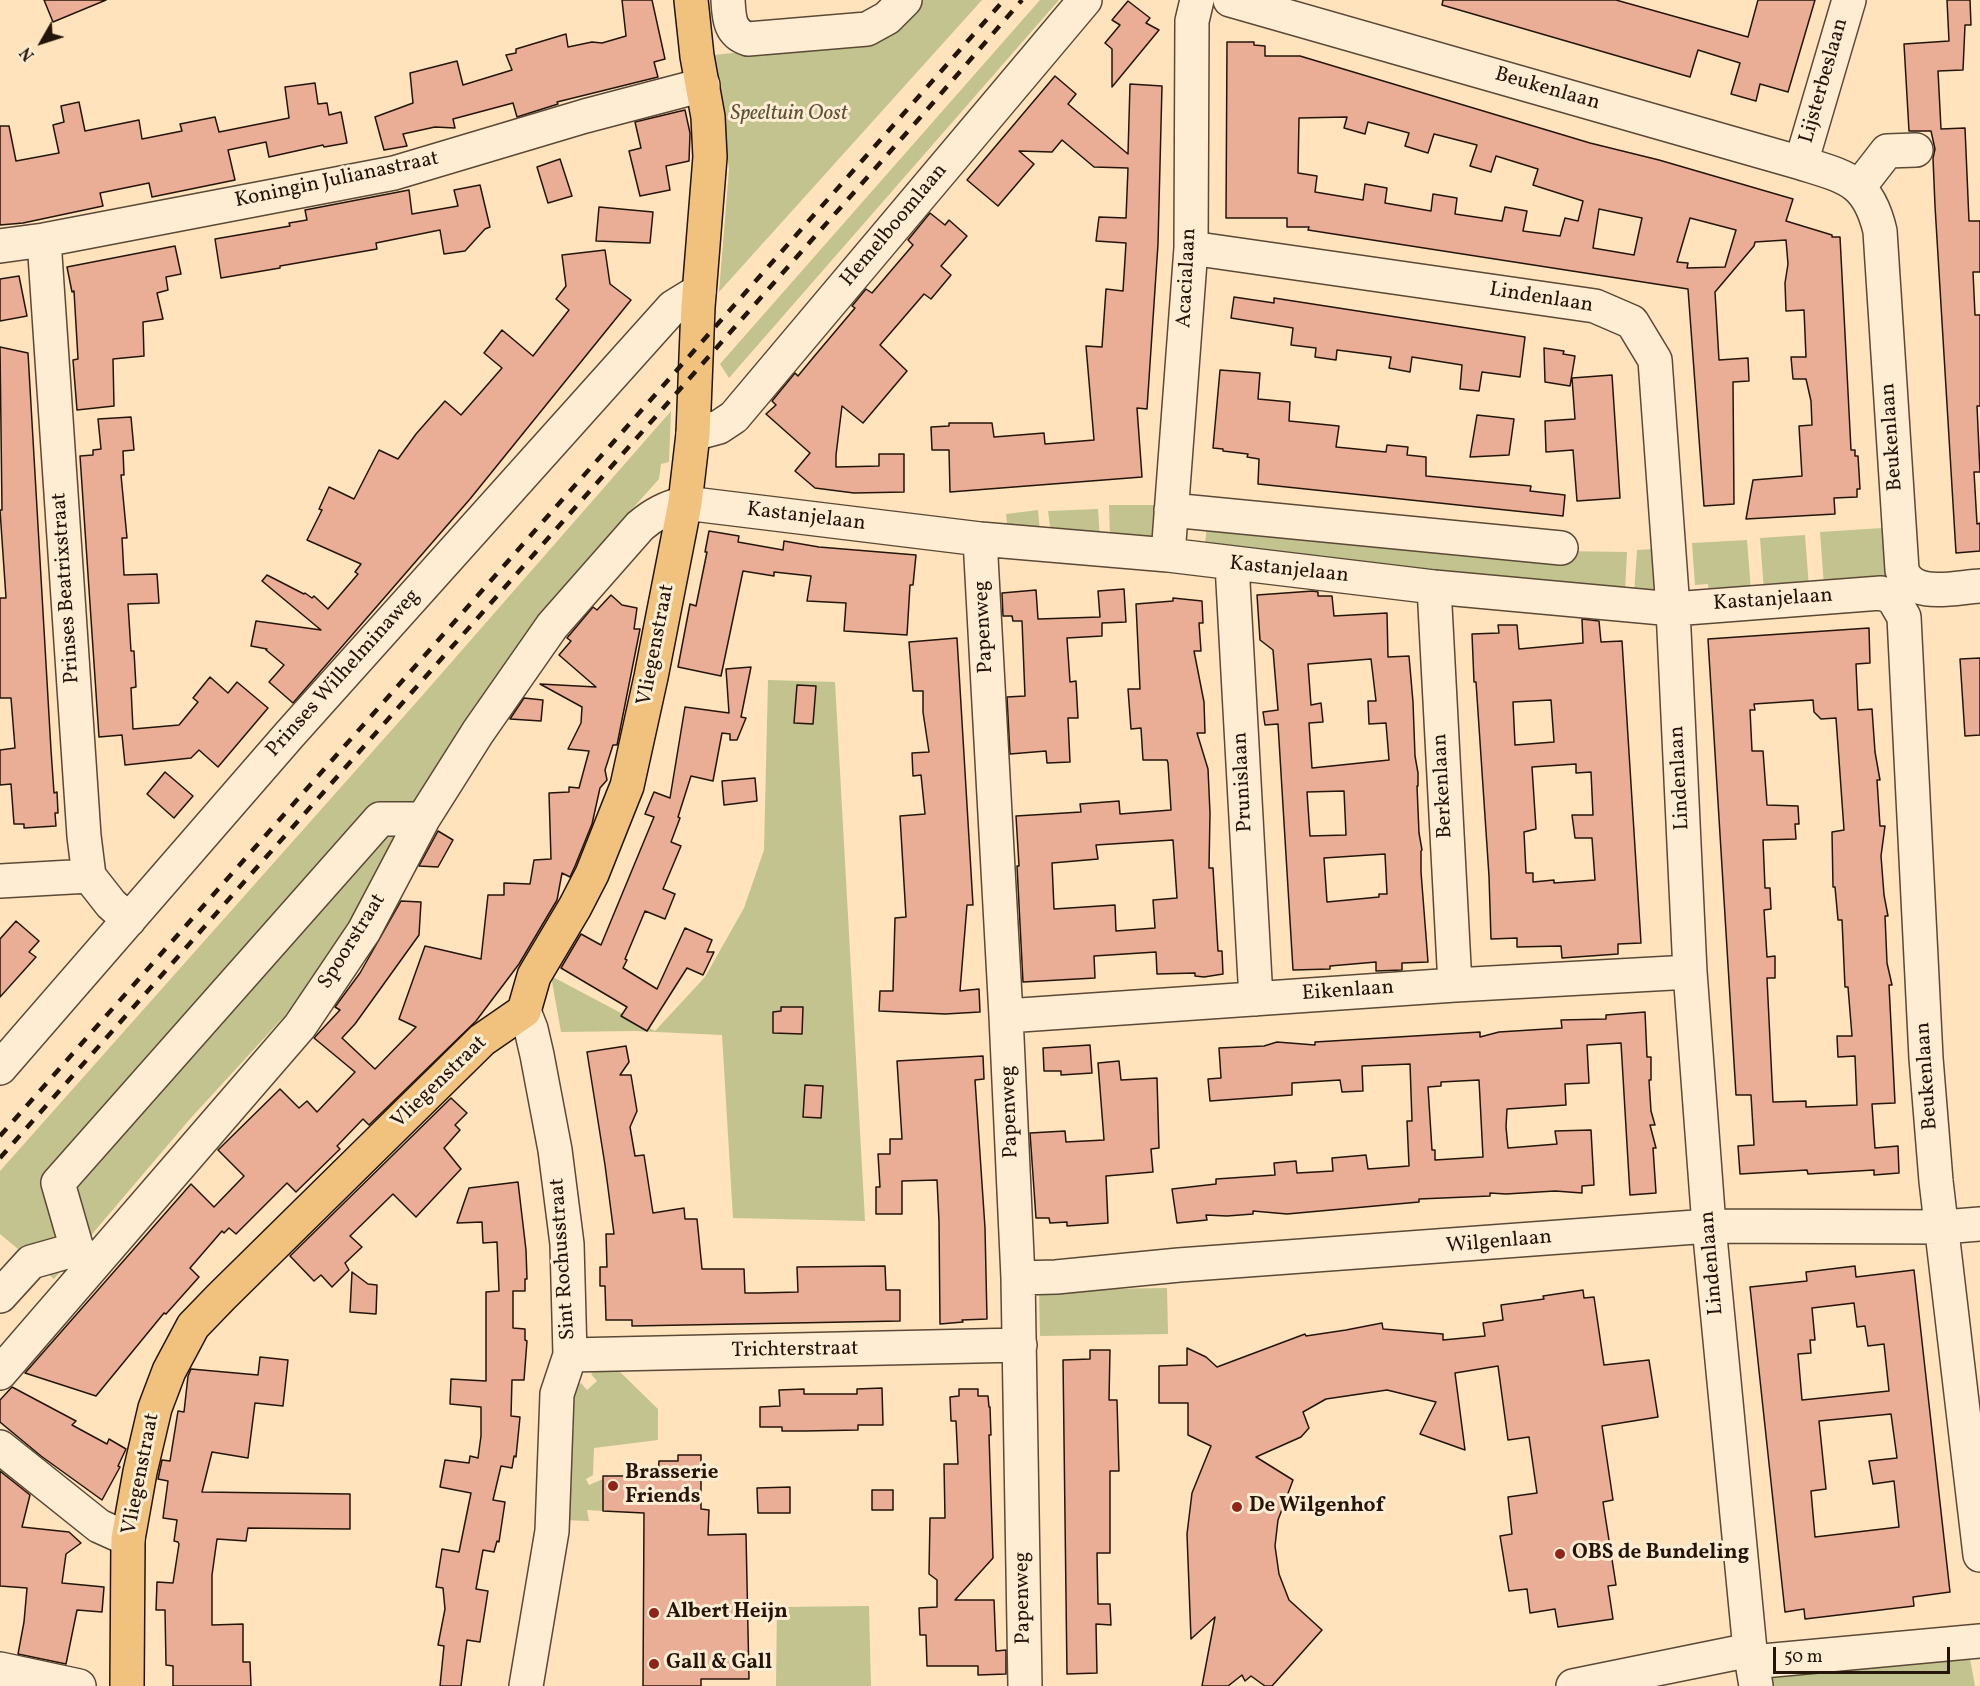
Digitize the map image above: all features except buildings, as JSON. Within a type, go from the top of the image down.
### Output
[{"type":"main road","name":"Vliegenstraat","points":[[127,1686],[128,1539],[140,1472],[155,1408],[169,1371],[194,1326],[482,1040],[524,1011],[534,976],[592,874],[627,786],[685,504],[693,434],[699,291],[710,157],[708,117],[697,56],[691,0]]},
{"type":"street","points":[[728,0],[730,23],[741,36],[748,39],[867,29],[887,18],[905,0]]},
{"type":"street","name":"Hemelboomlaan","points":[[693,434],[719,427],[734,417],[1085,0]]},
{"type":"street","name":"Acacialaan","points":[[1168,555],[1191,248],[1192,21],[1197,0]]},
{"type":"street","name":"Beukenlaan","points":[[1230,0],[1843,176],[1860,187],[1874,210],[1880,231],[1902,570],[1900,590],[1904,617],[1926,1058],[1936,1181],[1980,1556]]},
{"type":"street","name":"Lijsterbeslaan","points":[[1801,163],[1849,0]]},
{"type":"street","name":"Koningin Julianastraat","points":[[0,246],[44,240],[394,173],[585,116],[703,85]]},
{"type":"street","points":[[1860,187],[1887,151],[1916,150]]},
{"type":"street","name":"Prinses Beatrixstraat","points":[[44,240],[84,836],[89,876]]},
{"type":"street","name":"Lindenlaan","points":[[1191,248],[1595,306],[1632,322],[1655,360],[1673,609],[1690,972],[1709,1226],[1752,1666]]},
{"type":"street","name":"Prinses Wilhelminaweg","points":[[0,1068],[290,734],[673,307],[699,291]]},
{"type":"street","name":"Kastanjelaan","points":[[685,504],[980,539],[1168,555],[1434,587],[1673,609],[1900,590],[1980,586]]},
{"type":"street","name":"Spoorstraat","points":[[0,1373],[85,1257],[300,1026],[364,931],[423,819],[478,732],[552,626],[640,526],[659,511],[685,504]]},
{"type":"street","points":[[1171,510],[1561,549]]},
{"type":"street","name":"Papenweg","points":[[980,539],[1018,1278],[1025,1686]]},
{"type":"street","name":"Prunislaan","points":[[1233,564],[1256,999]]},
{"type":"street","name":"Berkenlaan","points":[[1434,587],[1455,985]]},
{"type":"street","points":[[0,1296],[31,1262],[85,1257],[58,1183],[380,819],[423,819]]},
{"type":"street","points":[[0,881],[89,876],[111,904],[129,920]]},
{"type":"street","name":"Eikenlaan","points":[[1006,1016],[1455,985],[1690,972]]},
{"type":"street","name":"Sint Rochusstraat","points":[[524,1011],[537,1055],[555,1150],[567,1244],[570,1355],[557,1394],[552,1531],[526,1686]]},
{"type":"street","name":"Wilgenlaan","points":[[1018,1278],[1056,1277],[1179,1265],[1709,1226],[1943,1227],[1980,1224]]},
{"type":"street","name":"Trichterstraat","points":[[570,1355],[1020,1345]]},
{"type":"street","points":[[0,1447],[99,1526],[128,1539]]},
{"type":"street","points":[[1573,1686],[1980,1641]]},
{"type":"street","points":[[0,1668],[79,1686]]},
{"type":"green space","name":"Speeltuin Oost","points":[[919,0],[982,0],[719,292],[729,169],[714,55],[879,37]]},
{"type":"green space","points":[[1040,0],[1059,0],[729,378],[720,364]]},
{"type":"green space","points":[[671,411],[669,462],[661,464],[659,479],[617,526],[617,531],[355,916],[322,969],[290,1010],[189,1120],[54,1279],[0,1234],[0,1171],[421,697]]},
{"type":"green space","points":[[1109,505],[1162,505],[1159,534],[1148,544],[1110,540]]},
{"type":"green space","points":[[1098,509],[1100,539],[1051,534],[1048,511]]},
{"type":"green space","points":[[1038,510],[1040,532],[1008,531],[1006,514]]},
{"type":"green space","points":[[1208,517],[1561,551],[1627,552],[1625,592],[1237,553],[1237,546],[1205,544]]},
{"type":"green space","points":[[1882,528],[1886,574],[1878,582],[1824,586],[1820,532]]},
{"type":"green space","points":[[1805,535],[1809,588],[1764,591],[1760,538]]},
{"type":"green space","points":[[1747,540],[1751,590],[1709,593],[1708,584],[1695,585],[1692,543]]},
{"type":"green space","points":[[1656,549],[1656,589],[1650,593],[1634,593],[1637,550]]},
{"type":"green space","points":[[768,680],[835,682],[865,1221],[733,1218],[722,1035],[635,1031],[561,1032],[551,976],[655,1031],[705,977],[744,908],[764,850]]},
{"type":"green space","points":[[1167,1288],[1168,1334],[1040,1336],[1039,1290]]},
{"type":"green space","points":[[596,1370],[620,1372],[658,1409],[658,1440],[594,1448],[593,1475],[586,1479],[589,1485],[603,1479],[603,1511],[587,1510],[589,1521],[562,1520],[566,1433],[574,1430],[575,1387],[581,1383],[587,1390],[597,1381],[591,1374]]},
{"type":"green space","points":[[869,1606],[871,1686],[776,1686],[777,1607]]},
{"type":"green space","points":[[1969,1653],[1975,1686],[1773,1686],[1771,1672]]},
{"type":"railway","points":[[0,1136],[1004,0]]},
{"type":"railway","points":[[0,1158],[1022,0]]},
{"type":"place","name":"Brasserie Friends","points":[[613,1486]]},
{"type":"place","name":"De Wilgenhof","points":[[1237,1507]]},
{"type":"place","name":"OBS de Bundeling","points":[[1560,1554]]},
{"type":"place","name":"Albert Heijn","points":[[654,1613]]},
{"type":"place","name":"Gall & Gall","points":[[654,1664]]}]
